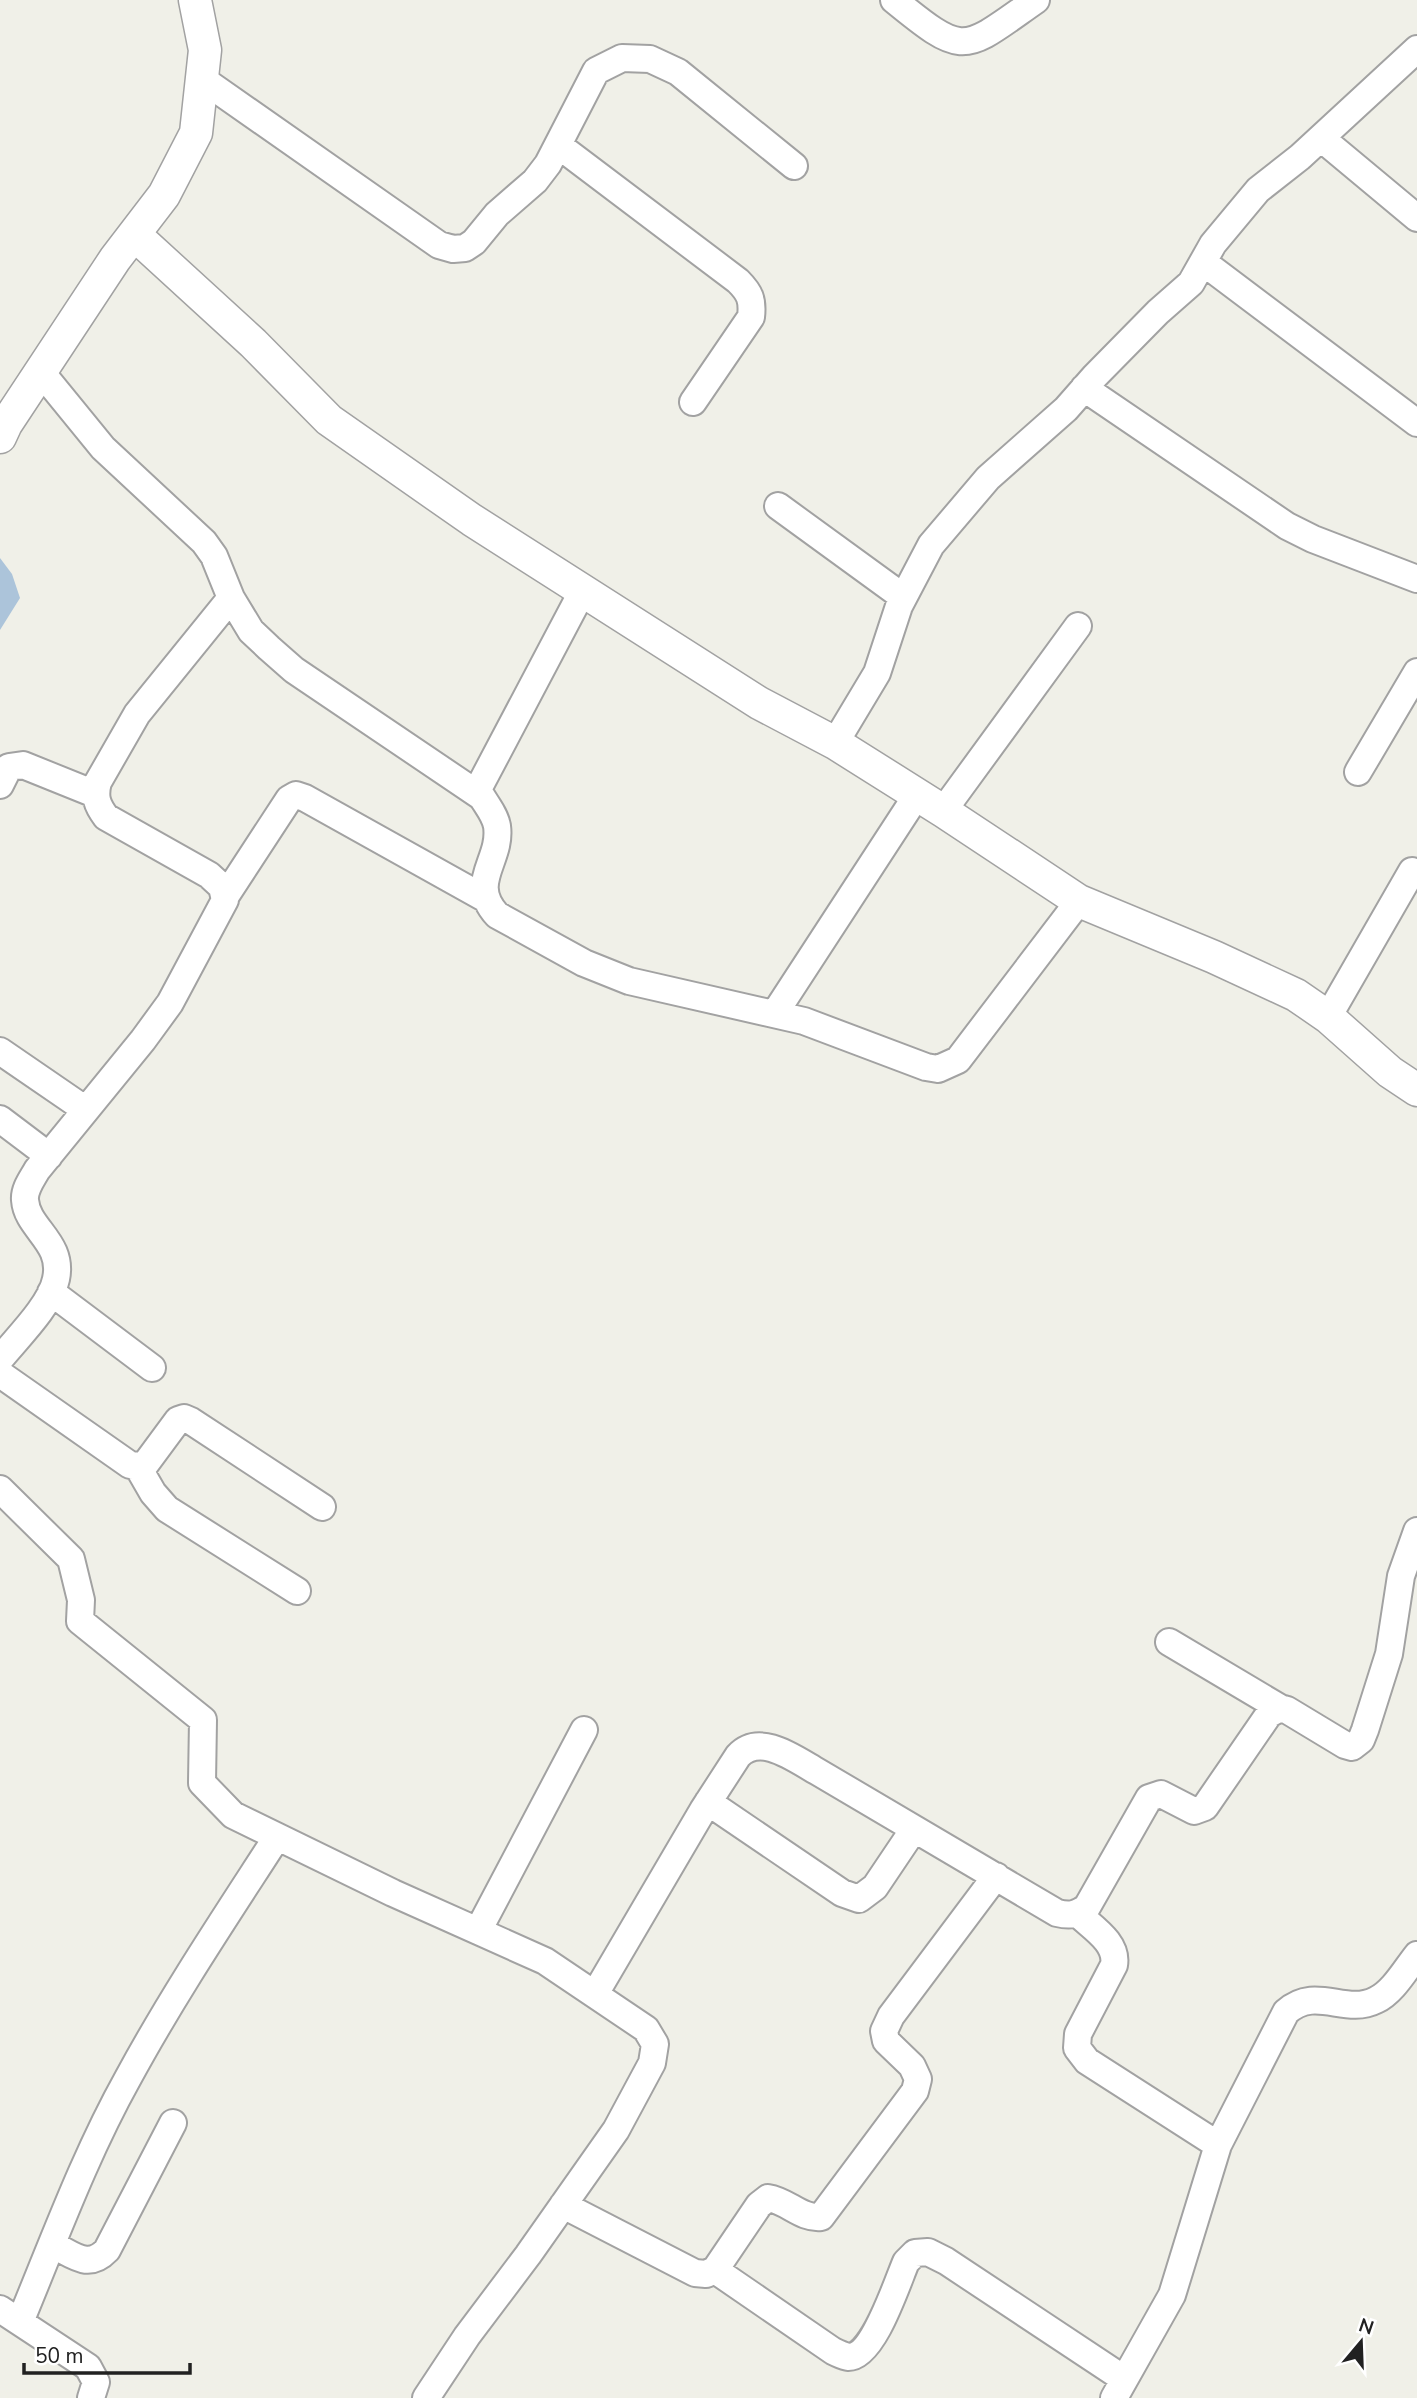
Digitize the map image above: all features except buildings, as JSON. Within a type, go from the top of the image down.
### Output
[{"type":"street","points":[[2,427],[116,259],[164,195],[196,133],[205,50],[195,0]]},
{"type":"street","points":[[894,0],[932,31],[952,41],[968,43],[980,38],[1036,0]]},
{"type":"street","points":[[835,743],[877,673],[903,597],[931,545],[988,478],[1066,409],[1158,312],[1191,284],[1213,244],[1258,190],[1321,138],[1417,50]]},
{"type":"street","points":[[202,79],[439,245],[453,249],[466,248],[474,242],[497,214],[535,181],[558,145],[596,71],[622,58],[650,59],[678,72],[794,166]]},
{"type":"street","points":[[1321,138],[1417,218]]},
{"type":"street","points":[[558,145],[750,292],[751,317],[693,402]]},
{"type":"street","points":[[135,235],[253,343],[329,420],[472,520],[759,703],[835,743],[1079,901],[1214,957],[1296,995],[1328,1017],[1390,1072],[1417,1090]]},
{"type":"street","points":[[1203,262],[1417,424]]},
{"type":"street","points":[[41,372],[103,448],[204,542],[214,556],[231,598],[251,631],[294,670],[482,797],[494,815],[498,829],[485,879],[487,904],[497,915],[584,963],[629,981],[775,1013],[831,1030],[926,1067],[938,1069],[958,1059],[1079,901]]},
{"type":"street","points":[[1084,388],[1287,526],[1313,539],[1417,579]]},
{"type":"street","points":[[778,506],[903,597]]},
{"type":"street","points":[[476,793],[582,592]]},
{"type":"street","points":[[225,897],[222,887],[209,875],[106,817],[98,806],[95,794],[98,782],[137,714],[231,598]]},
{"type":"street","points":[[775,1013],[930,803],[1078,626]]},
{"type":"street","points":[[1358,772],[1417,672]]},
{"type":"street","points":[[0,785],[9,767],[23,765],[95,794]]},
{"type":"street","points":[[0,1359],[47,1301],[56,1282],[58,1266],[55,1252],[27,1209],[25,1198],[29,1184],[170,1003],[225,897],[289,799],[296,795],[304,797],[486,899]]},
{"type":"street","points":[[1328,1017],[1412,871]]},
{"type":"street","points":[[0,1051],[86,1110]]},
{"type":"street","points":[[0,1119],[49,1156]]},
{"type":"street","points":[[51,1292],[152,1368]]},
{"type":"street","points":[[0,1374],[130,1465],[144,1466],[178,1420],[184,1418],[322,1507]]},
{"type":"street","points":[[138,1466],[153,1493],[167,1508],[297,1591]]},
{"type":"street","points":[[0,1489],[71,1559],[81,1600],[80,1621],[203,1720],[202,1783],[233,1815],[545,1961],[646,2029],[655,2044],[652,2063],[616,2130],[467,2336],[426,2398]]},
{"type":"street","points":[[1169,1642],[1352,1747],[1361,1740],[1389,1654],[1401,1576],[1417,1531]]},
{"type":"street","points":[[595,1994],[708,1802],[745,1748],[754,1745],[779,1750],[1057,1913],[1068,1916],[1078,1914],[1087,1907],[1149,1798],[1161,1794],[1194,1811],[1205,1807],[1269,1714],[1280,1708]]},
{"type":"street","points":[[478,1931],[584,1730]]},
{"type":"street","points":[[708,1802],[842,1893],[859,1899],[874,1887],[914,1829]]},
{"type":"street","points":[[91,2398],[96,2382],[88,2367],[10,2315],[53,2245],[84,2169],[127,2079],[200,1956],[277,1837]]},
{"type":"street","points":[[563,2205],[695,2273],[706,2274],[715,2270],[759,2204],[768,2198],[778,2199],[810,2218],[821,2217],[915,2091],[918,2079],[912,2066],[886,2042],[884,2031],[891,2016],[996,1877]]},
{"type":"street","points":[[1078,1914],[1112,1947],[1115,1956],[1114,1965],[1078,2034],[1077,2048],[1087,2061],[1218,2145]]},
{"type":"street","points":[[715,2270],[833,2351],[849,2357],[862,2353],[873,2339],[906,2262],[915,2253],[928,2252],[946,2261],[1119,2389],[1172,2295],[1218,2145],[1286,2012],[1296,2002],[1311,1999],[1355,2005],[1375,2001],[1390,1989],[1417,1955]]},
{"type":"street","points":[[53,2245],[88,2261],[99,2259],[107,2250],[173,2123]]},
{"type":"water","points":[[0,558],[12,574],[20,598],[0,630]]}]
